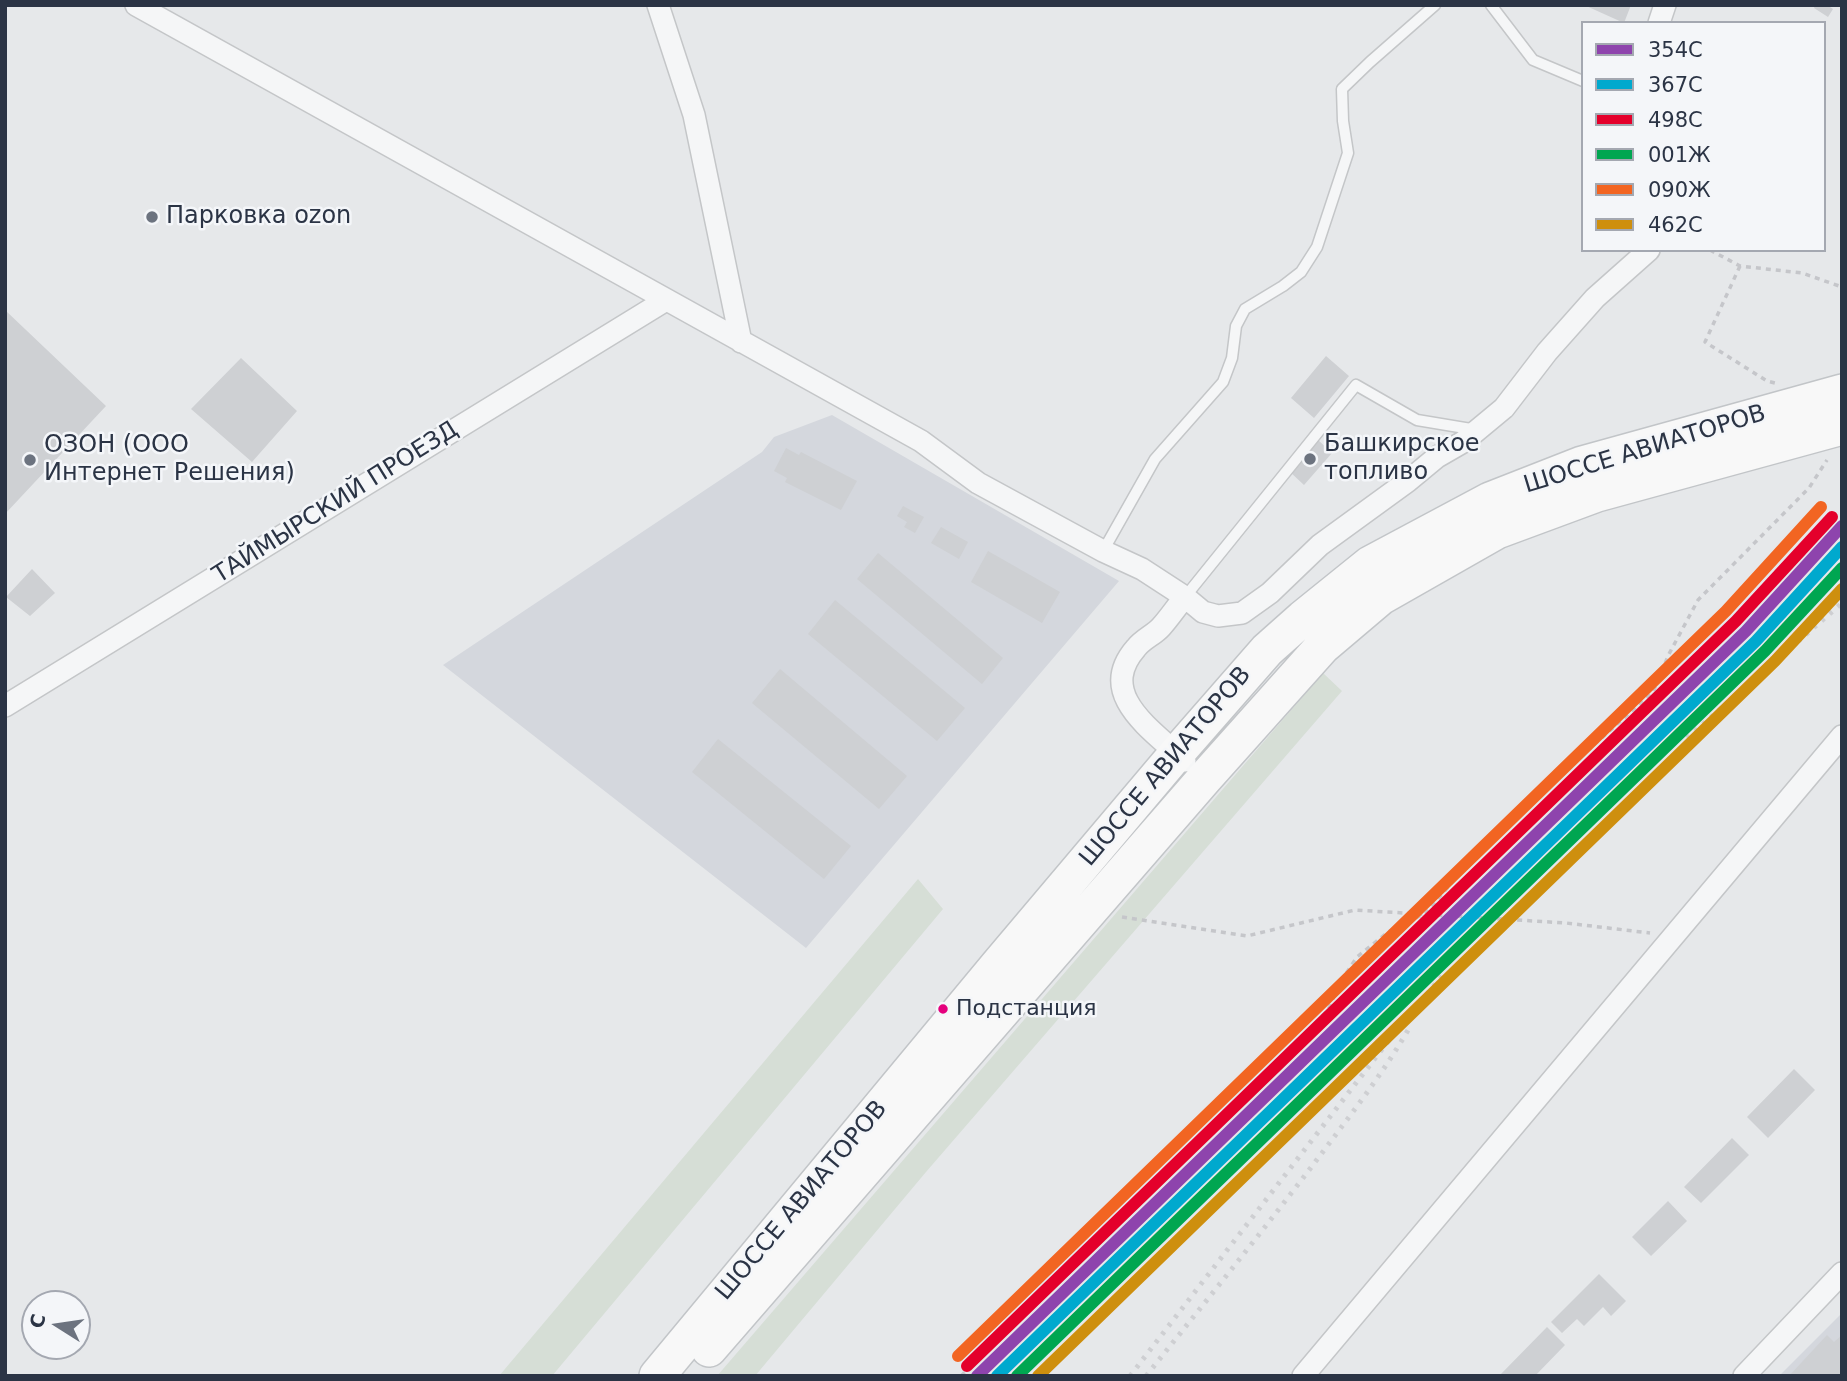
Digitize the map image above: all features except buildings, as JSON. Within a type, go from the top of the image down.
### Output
[{"type":"main road","name":"ШОССЕ АВИАТОРОВ","points":[[657,1376],[1177,753],[1267,650],[1303,618],[1370,564],[1490,500],[1582,464],[1835,394]]},
{"type":"main road","name":"ШОССЕ АВИАТОРОВ","points":[[686,1376],[1321,647],[1381,597],[1497,531],[1597,494],[1832,439]]},
{"type":"street","points":[[136,5],[921,441],[978,483],[1103,551],[1142,569],[1203,612],[1218,616],[1242,613],[1270,593],[1320,545],[1437,457],[1464,442],[1504,408],[1547,352],[1595,298],[1648,252]]},
{"type":"street","points":[[658,5],[694,115],[741,342]]},
{"type":"street","name":"ТАЙМЫРСКИЙ ПРОЕЗД","points":[[5,706],[666,300]]},
{"type":"street","points":[[1185,597],[1160,628],[1138,645],[1125,662],[1122,696],[1134,713],[1204,779]]},
{"type":"street","points":[[1303,1376],[1842,736]]},
{"type":"street","points":[[1744,1376],[1842,1273]]},
{"type":"lane","points":[[1107,544],[1155,459],[1223,382],[1232,358],[1236,326],[1245,309],[1301,272],[1317,247],[1348,153],[1342,89],[1435,5]]},
{"type":"lane","points":[[1491,5],[1533,60],[1581,80]]},
{"type":"lane","points":[[1185,597],[1356,385],[1417,419],[1478,430]]},
{"type":"path","points":[[1714,252],[1740,266],[1802,273],[1842,287]]},
{"type":"path","points":[[1740,266],[1706,342],[1767,381],[1783,385]]},
{"type":"path","points":[[961,1376],[1269,1072],[1328,1010],[1341,981],[1357,957],[1388,932],[1426,913],[1489,839],[1653,692],[1669,654],[1698,600],[1809,488],[1832,439]]},
{"type":"path","points":[[1122,918],[1247,936],[1354,909],[1566,923],[1674,936]]},
{"type":"shaded area","points":[[832,415],[1119,581],[806,948],[443,665],[762,452],[774,437]]},
{"type":"shaded area","points":[[1323,673],[1342,691],[926,1172],[755,1376],[717,1376]]},
{"type":"shaded area","points":[[918,879],[943,909],[552,1376],[499,1376]]},
{"type":"shaded area","points":[[1842,1313],[1842,1376],[1779,1376]]},
{"type":"railway","points":[[1392,1014],[1765,648],[1842,567]]},
{"type":"railway","points":[[1687,738],[1842,603]]},
{"type":"railway","points":[[1130,1376],[1390,1039],[1442,976]]},
{"type":"railway","points":[[1146,1376],[1325,1149],[1381,1073],[1411,1025]]},
{"type":"transit line","name":"090Ж","points":[[958,1356],[1726,611],[1821,507]]},
{"type":"transit line","name":"498С","points":[[967,1366],[1736,621],[1832,517]]},
{"type":"transit line","name":"354С","points":[[977,1376],[1746,631],[1842,526]]},
{"type":"transit line","name":"367С","points":[[997,1376],[1756,641],[1842,547]]},
{"type":"transit line","name":"001Ж","points":[[1017,1376],[1765,651],[1842,568]]},
{"type":"transit line","name":"462С","points":[[1038,1376],[1775,661],[1842,589]]},
{"type":"place","name":"Парковка ozon","points":[[152,217]]},
{"type":"place","name":"Башкирское топливо","points":[[1310,459]]},
{"type":"place","name":"ОЗОН (ООО Интернет Решения)","points":[[30,460]]},
{"type":"place","name":"Подстанция","points":[[943,1009]]}]
